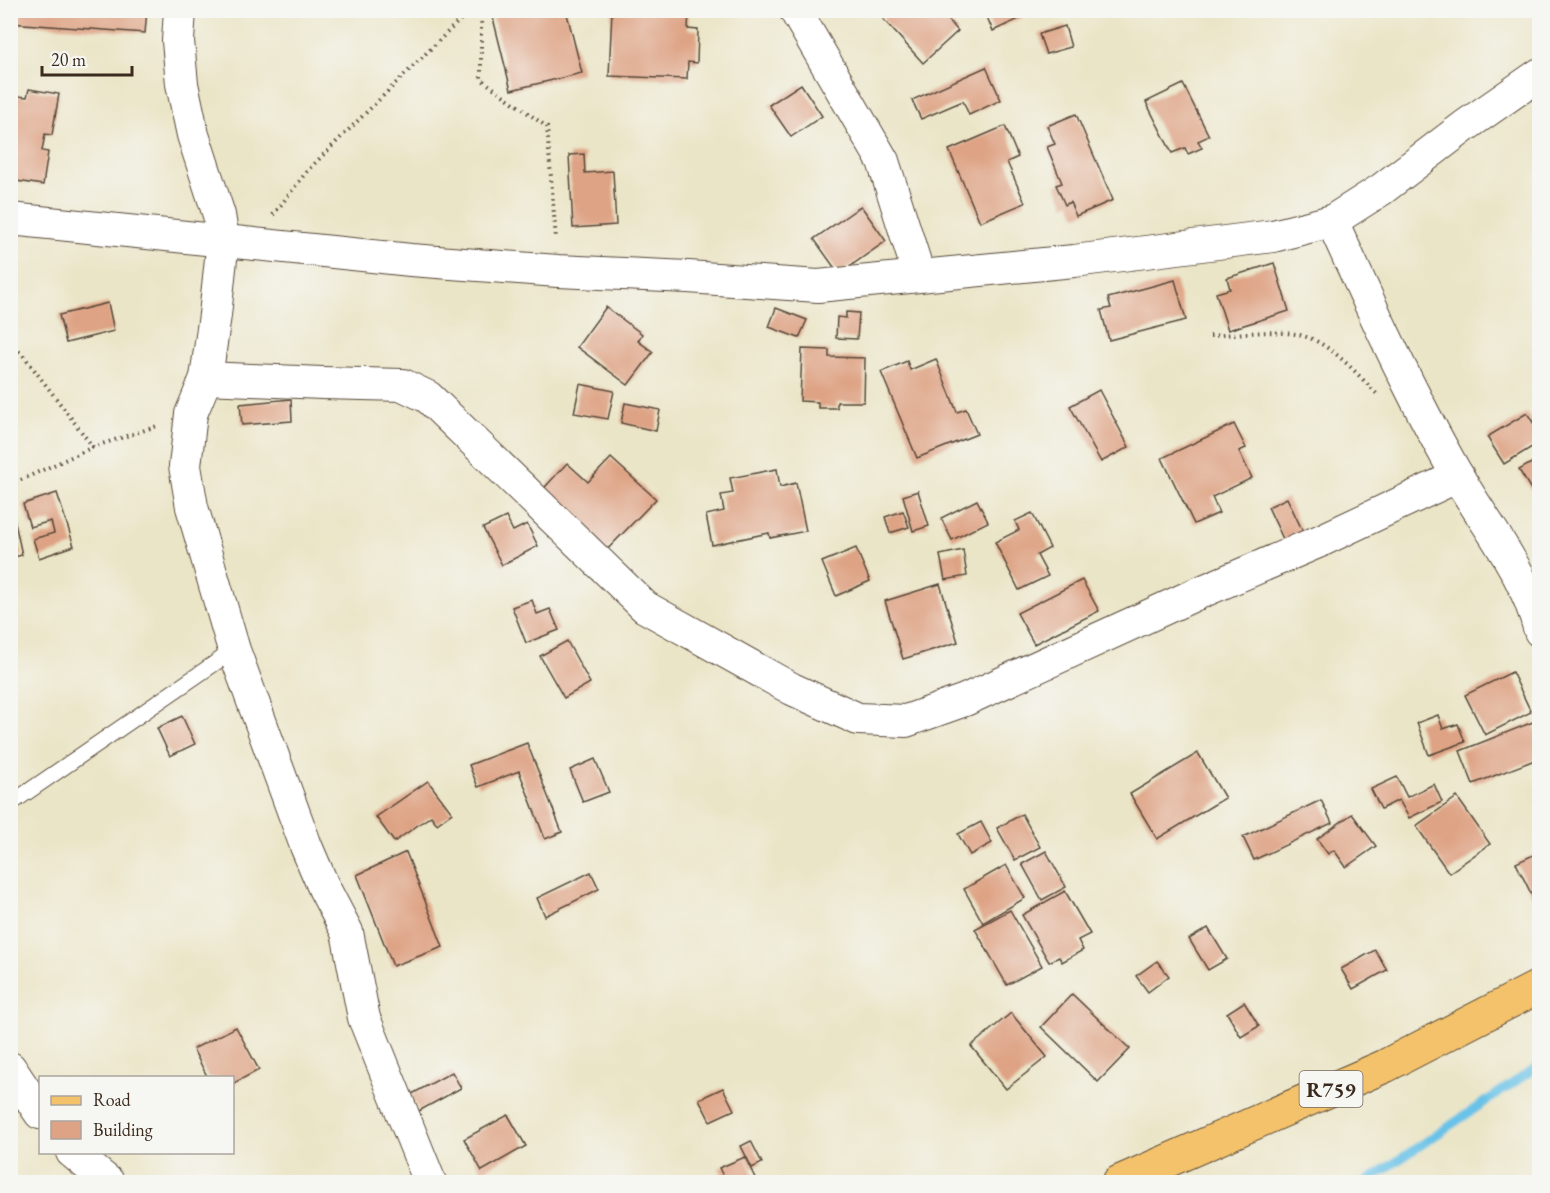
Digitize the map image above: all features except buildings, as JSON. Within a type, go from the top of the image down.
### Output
[{"type":"main road","name":"R759","points":[[1119,1182],[1385,1066],[1539,986]]},
{"type":"street","points":[[180,10],[178,41],[182,84],[193,135],[219,215],[236,242],[215,315],[206,378],[191,414],[185,466],[192,507],[234,650],[306,846],[324,888],[347,932],[364,1018],[430,1182]]},
{"type":"street","points":[[805,18],[883,161],[919,275]]},
{"type":"street","points":[[10,219],[411,260],[818,286],[1074,261],[1273,236],[1332,221],[1382,189],[1539,74]]},
{"type":"street","points":[[1332,221],[1401,372],[1458,476],[1525,586],[1539,630]]},
{"type":"street","points":[[206,378],[403,385],[428,397],[645,607],[792,688],[858,719],[906,721],[965,700],[1194,595],[1320,541],[1458,476]]},
{"type":"street","points":[[10,1068],[39,1112]]},
{"type":"street","points":[[74,1154],[108,1182]]},
{"type":"lane","points":[[10,804],[234,650]]},
{"type":"path","points":[[236,242],[470,10]]},
{"type":"path","points":[[481,10],[481,79],[547,127],[554,195],[558,271]]},
{"type":"path","points":[[1210,336],[1296,334],[1321,344],[1337,356],[1385,401]]},
{"type":"path","points":[[10,343],[23,355],[93,447]]},
{"type":"path","points":[[10,484],[93,447],[191,414]]},
{"type":"waterway","points":[[1366,1182],[1540,1065]]}]
